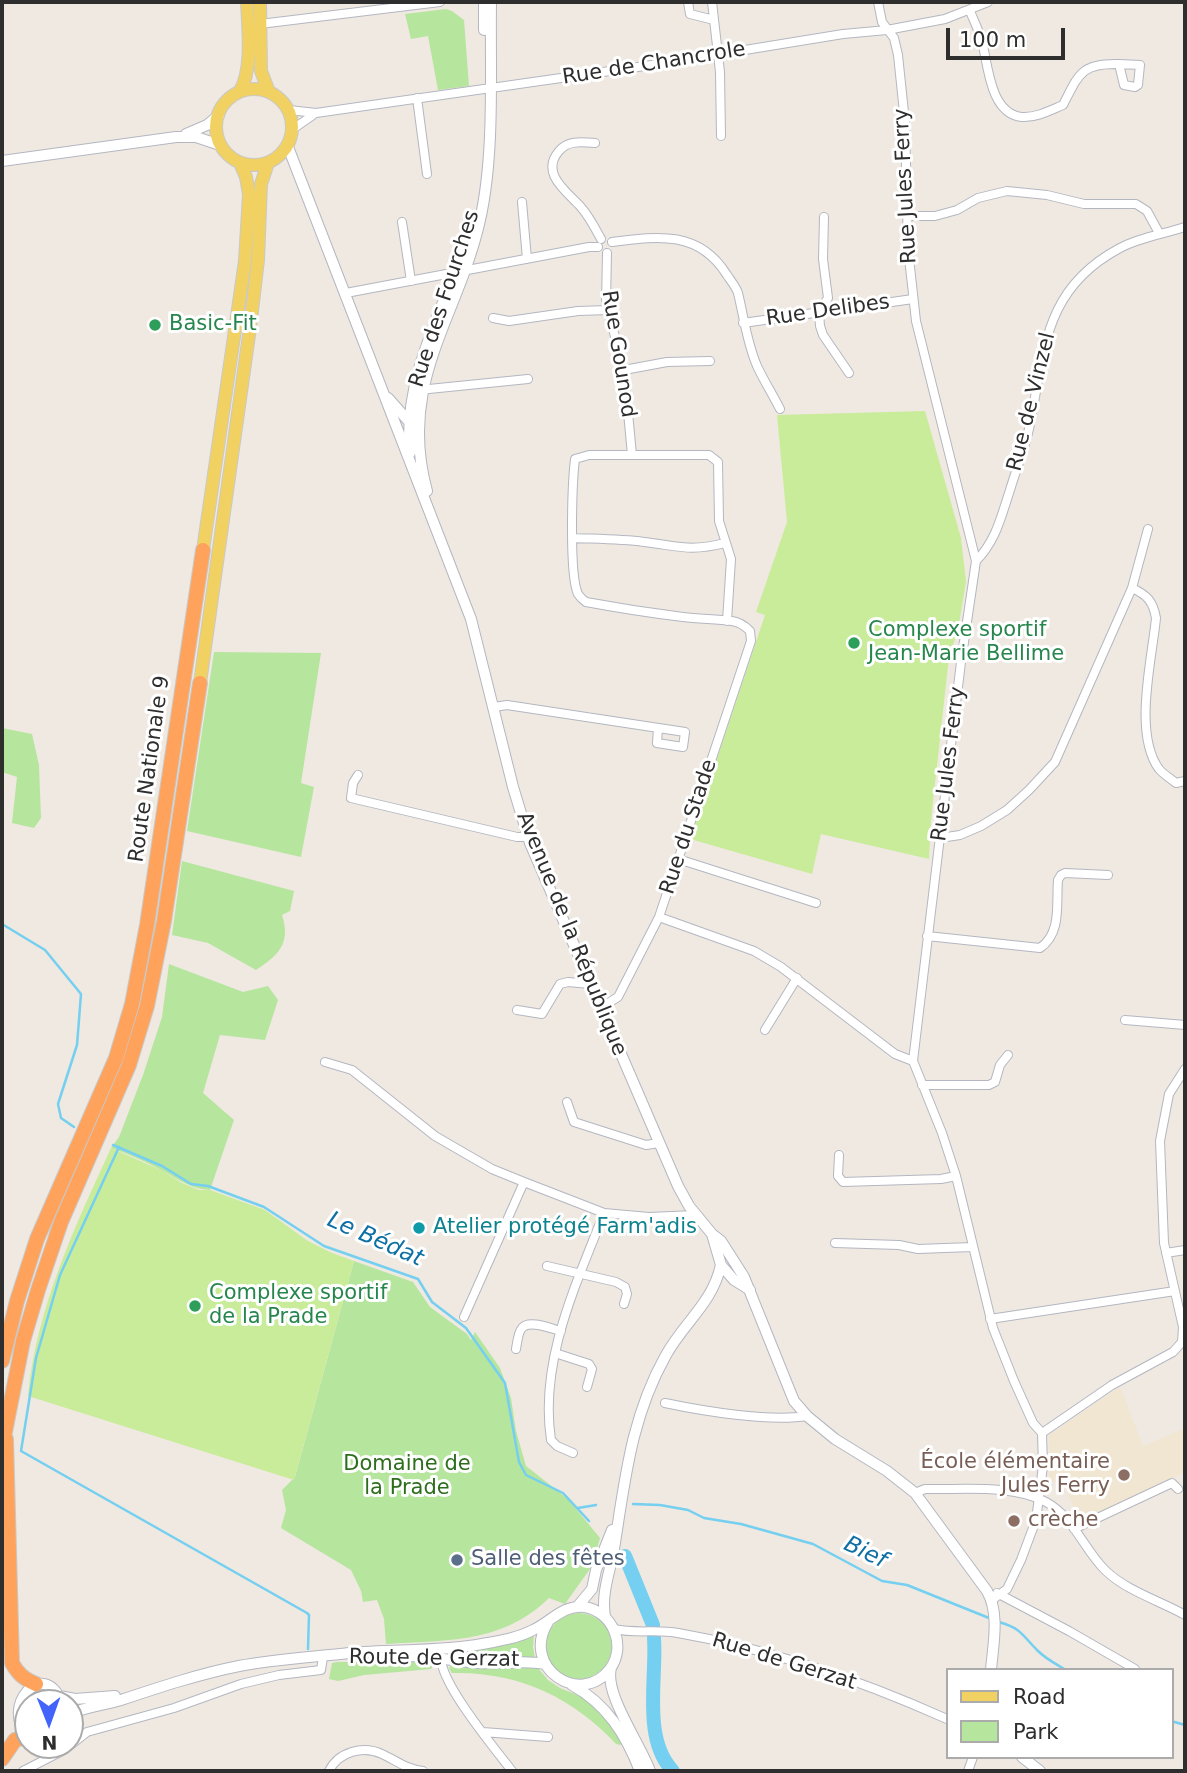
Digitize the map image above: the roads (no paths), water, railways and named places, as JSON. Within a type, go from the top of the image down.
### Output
[{"type":"highway","name":"Route Nationale 9","points":[[2,1361],[37,1239],[116,1058],[132,1004],[149,913],[203,550]]},
{"type":"highway","name":"Route Nationale 9","points":[[2,1447],[23,1341],[37,1290],[65,1212],[139,1038],[153,983],[200,683]]},
{"type":"highway","points":[[5,1431],[12,1663],[24,1679],[36,1684]]},
{"type":"highway","points":[[2,1759],[14,1741]]},
{"type":"main road","points":[[240,91],[247,69],[247,2]]},
{"type":"main road","points":[[260,2],[261,71],[269,92]]},
{"type":"main road","points":[[253,88],[269,92],[289,110],[293,129],[288,147],[268,163],[240,163],[220,145],[216,132],[219,115],[226,101],[240,91],[253,88]]},
{"type":"main road","name":"Route Nationale 9","points":[[203,550],[245,261],[249,194],[247,177],[240,163]]},
{"type":"main road","points":[[200,683],[250,328],[259,246],[261,184],[268,163]]},
{"type":"street","points":[[260,24],[440,2]]},
{"type":"street","points":[[484,2],[487,89]]},
{"type":"street","points":[[487,89],[491,2]]},
{"type":"street","points":[[688,2],[690,14],[714,20]]},
{"type":"street","points":[[712,2],[719,55],[721,136]]},
{"type":"street","name":"Rue Jules Ferry","points":[[878,2],[881,22],[894,38],[898,55],[905,122],[907,216],[916,321],[976,561],[961,662],[913,1061],[956,1176],[990,1319],[1018,1392],[1033,1423],[1042,1433]]},
{"type":"street","name":"Rue de Chancrole","points":[[289,110],[316,113],[719,55],[843,34],[887,30],[946,19],[988,2]]},
{"type":"street","points":[[970,11],[981,39],[998,101],[1007,112],[1021,117],[1037,116],[1063,105],[1077,76],[1088,67],[1119,64]]},
{"type":"street","name":"Rue des Fourches","points":[[411,466],[410,424],[418,391],[459,272],[481,219],[487,179],[487,89]]},
{"type":"street","points":[[417,98],[427,174]]},
{"type":"street","name":"Rue de Chancrole","points":[[293,129],[316,113]]},
{"type":"street","points":[[176,137],[207,125],[219,115]]},
{"type":"street","points":[[2,160],[176,137],[196,137],[220,145]]},
{"type":"street","points":[[595,143],[577,142],[562,147],[554,158],[552,173],[561,189],[590,218],[602,253],[612,249],[612,242]]},
{"type":"street","points":[[288,147],[383,392],[419,432]]},
{"type":"street","points":[[907,216],[934,216],[957,210],[978,198],[1007,191],[1047,195],[1084,204],[1136,204],[1147,211],[1159,233]]},
{"type":"street","points":[[522,202],[527,259]]},
{"type":"street","points":[[824,217],[823,259],[828,298],[819,312],[823,335],[849,373]]},
{"type":"street","points":[[402,222],[411,281]]},
{"type":"street","name":"Rue de Vinzel","points":[[976,561],[989,548],[1021,457],[1045,341],[1055,312],[1069,288],[1120,248],[1159,233],[1185,227]]},
{"type":"street","points":[[346,293],[527,259],[608,239],[612,242],[652,236],[672,237],[705,250],[719,262],[737,291],[743,323],[757,366],[780,409]]},
{"type":"street","name":"Rue Gounod","points":[[607,253],[608,310],[624,370],[632,455]]},
{"type":"street","name":"Rue Delibes","points":[[743,323],[913,299]]},
{"type":"street","points":[[493,318],[509,321],[568,312],[608,310]]},
{"type":"street","points":[[624,370],[667,362],[710,361]]},
{"type":"street","points":[[418,391],[528,379]]},
{"type":"street","name":"Rue des Fourches","points":[[418,391],[419,432]]},
{"type":"street","name":"Avenue de la République","points":[[383,392],[471,619],[510,778],[528,837],[678,1186],[695,1215],[721,1241],[751,1291],[794,1401],[807,1416],[835,1438],[905,1483],[993,1595]]},
{"type":"street","name":"Avenue de la République","points":[[419,432],[420,460],[440,538]]},
{"type":"street","points":[[709,455],[718,463],[719,521],[731,559],[727,621],[684,618],[586,602],[578,593],[574,575],[573,538],[572,486],[575,459],[589,456],[709,455]]},
{"type":"street","points":[[940,838],[960,835],[981,827],[1007,810],[1055,762],[1132,588],[1148,529]]},
{"type":"street","points":[[573,538],[645,542],[700,549],[725,543]]},
{"type":"street","points":[[1132,588],[1147,595],[1156,618],[1146,706],[1146,741],[1159,769],[1176,783],[1185,781]]},
{"type":"street","name":"Rue du Stade","points":[[600,1008],[618,997],[659,917],[751,641],[750,631],[743,624],[727,621]]},
{"type":"street","points":[[494,707],[507,705],[658,728]]},
{"type":"street","points":[[358,775],[353,783],[351,798],[517,837],[528,837]]},
{"type":"street","points":[[678,859],[816,903]]},
{"type":"street","points":[[927,936],[1041,948],[1049,942],[1055,929],[1058,880],[1061,875],[1108,875]]},
{"type":"street","points":[[659,917],[754,951],[797,978],[895,1054],[913,1061]]},
{"type":"street","points":[[765,1030],[797,978]]},
{"type":"street","points":[[517,1010],[542,1014],[560,984],[590,984]]},
{"type":"street","points":[[1125,1020],[1185,1025]]},
{"type":"street","points":[[922,1085],[989,1085],[995,1082],[1000,1065],[1008,1055]]},
{"type":"street","points":[[325,1062],[352,1070],[435,1136],[492,1169],[604,1213],[649,1217],[695,1215]]},
{"type":"street","points":[[993,1595],[1006,1590],[1036,1520],[1042,1466],[1042,1433],[1112,1385],[1173,1352],[1180,1346],[1184,1336],[1166,1253],[1160,1141],[1169,1094],[1185,1069]]},
{"type":"street","points":[[567,1102],[574,1122],[646,1145],[659,1143]]},
{"type":"street","points":[[839,1155],[838,1176],[843,1182],[941,1179],[956,1176]]},
{"type":"street","points":[[464,1317],[524,1182]]},
{"type":"street","points":[[573,1453],[557,1446],[551,1440],[549,1375],[580,1273],[604,1213]]},
{"type":"street","name":"Avenue de la République","points":[[712,1234],[721,1265],[734,1280],[751,1291]]},
{"type":"street","points":[[835,1243],[900,1245],[918,1249],[972,1247]]},
{"type":"street","points":[[1166,1253],[1185,1250]]},
{"type":"street","points":[[705,1303],[734,1280],[735,1264]]},
{"type":"street","points":[[577,1607],[592,1589],[596,1570],[612,1531],[632,1440],[656,1373],[682,1330],[717,1284],[721,1265]]},
{"type":"street","points":[[547,1266],[603,1278],[625,1287],[624,1304]]},
{"type":"street","points":[[990,1319],[1175,1291]]},
{"type":"street","points":[[516,1349],[521,1328],[524,1326],[533,1325],[561,1331]]},
{"type":"street","points":[[555,1353],[589,1364],[592,1369],[587,1387]]},
{"type":"street","points":[[665,1403],[716,1412],[793,1418],[807,1416]]},
{"type":"street","points":[[1074,1529],[1172,1483],[1178,1489]]},
{"type":"street","points":[[915,1493],[925,1489],[1016,1491],[1039,1499],[1061,1513],[1106,1572],[1185,1615]]},
{"type":"street","points":[[605,1617],[603,1592],[612,1558],[620,1500]]},
{"type":"street","points":[[993,1595],[1131,1668]]},
{"type":"street","points":[[991,1668],[993,1595]]},
{"type":"street","points":[[640,1771],[629,1744],[610,1715],[583,1692],[550,1671],[545,1664],[540,1647],[541,1638],[548,1622],[566,1609],[592,1609],[605,1617],[614,1629],[617,1653],[609,1682],[613,1697],[650,1771]]},
{"type":"street","name":"Route de Gerzat","points":[[84,1710],[241,1666],[479,1644],[533,1631],[548,1622]]},
{"type":"street","name":"Rue de Gerzat","points":[[614,1629],[630,1632],[675,1632],[767,1654],[873,1689],[946,1720]]},
{"type":"street","points":[[23,1771],[64,1750],[87,1732],[174,1708],[241,1684],[279,1675],[321,1670],[323,1657]]},
{"type":"street","name":"Route de Gerzat","points":[[323,1657],[441,1657],[479,1663],[524,1660],[545,1664]]},
{"type":"street","points":[[441,1657],[442,1668],[512,1771]]},
{"type":"street","points":[[563,1681],[584,1684],[603,1676],[611,1668]]},
{"type":"street","points":[[23,1689],[36,1684],[52,1689]]},
{"type":"street","name":"Route de Gerzat","points":[[84,1699],[153,1689]]},
{"type":"street","points":[[14,1696],[10,1699],[10,1717],[14,1722]]},
{"type":"street","points":[[483,1732],[548,1737]]},
{"type":"street","points":[[329,1771],[332,1764],[345,1754],[364,1751],[381,1753],[409,1769],[423,1771]]},
{"type":"street","points":[[1025,1759],[1040,1771]]},
{"type":"waterway","name":"Le Bédat","points":[[2,924],[45,950],[81,994],[77,1045],[58,1104],[61,1118],[74,1127]]},
{"type":"waterway","name":"Le Bédat","points":[[113,1145],[162,1166],[191,1184],[208,1186],[264,1207],[324,1246],[418,1279],[432,1302],[466,1328],[505,1383],[519,1462],[526,1475],[563,1493],[589,1521]]},
{"type":"waterway","points":[[119,1147],[60,1275],[36,1358],[21,1451],[307,1613],[308,1649]]},
{"type":"waterway","name":"Bief","points":[[633,1504],[688,1510],[704,1518],[741,1524],[813,1544],[882,1581],[907,1585],[989,1618]]},
{"type":"waterway","name":"Bief","points":[[578,1508],[596,1505]]},
{"type":"waterway","name":"Le Bédat","points":[[625,1556],[653,1625]]},
{"type":"waterway","name":"Bief","points":[[999,1622],[1017,1630],[1041,1654],[1063,1668]]},
{"type":"waterway","name":"Le Bédat","points":[[654,1638],[654,1725],[663,1758],[673,1771]]},
{"type":"waterway","name":"Bief","points":[[1173,1722],[1185,1725]]},
{"type":"place","name":"Basic-Fit","points":[[155,325]]},
{"type":"place","name":"Complexe sportif Jean-Marie Bellime","points":[[854,643]]},
{"type":"place","name":"Atelier protégé Farm'adis","points":[[419,1228]]},
{"type":"place","name":"Complexe sportif de la Prade","points":[[195,1306]]},
{"type":"place","name":"École élémentaire Jules Ferry","points":[[1124,1475]]},
{"type":"place","name":"crèche","points":[[1014,1521]]},
{"type":"place","name":"Salle des fêtes","points":[[457,1560]]},
{"type":"park label","name":"Domaine de la Prade","points":[[407,1477]]}]
